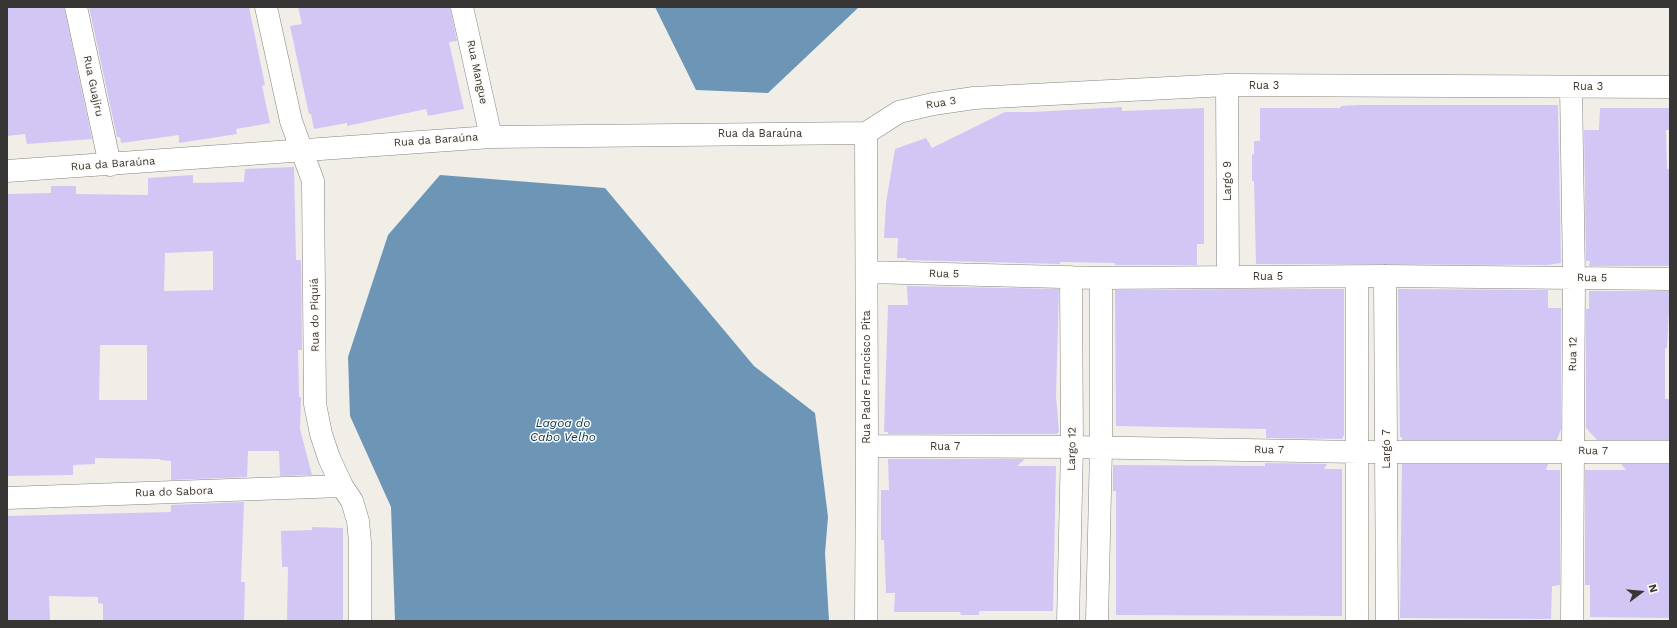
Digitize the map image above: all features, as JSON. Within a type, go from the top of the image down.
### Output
[{"type":"street","name":"Rua Guajiru","points":[[76,7],[110,165]]},
{"type":"street","name":"Rua do Piquiá","points":[[266,7],[291,121],[314,181],[315,404],[321,434],[329,458],[342,486],[352,500],[358,521],[360,542],[360,621]]},
{"type":"street","name":"Rua Mangue","points":[[462,7],[491,137]]},
{"type":"street","name":"Rua 3","points":[[866,133],[900,112],[933,104],[974,98],[1228,86],[1670,87]]},
{"type":"street","name":"Largo 9","points":[[1228,86],[1228,277]]},
{"type":"street","name":"Rua 12","points":[[1571,87],[1574,278],[1572,621]]},
{"type":"street","name":"Rua da Baraúna","points":[[7,171],[110,165],[301,149],[491,137],[866,133]]},
{"type":"street","name":"Rua Padre Francisco Pita","points":[[866,133],[866,621]]},
{"type":"street","name":"Rua 5","points":[[867,272],[1101,278],[1385,276],[1670,279]]},
{"type":"street","name":"Largo 7","points":[[1385,276],[1388,451],[1387,621]]},
{"type":"street","name":"Largo 12","points":[[1068,621],[1072,447],[1071,277]]},
{"type":"street","points":[[1357,621],[1359,452],[1358,277]]},
{"type":"street","points":[[1097,621],[1101,448],[1101,278]]},
{"type":"street","name":"Rua 7","points":[[867,446],[1072,447],[1359,452],[1670,452]]},
{"type":"street","name":"Rua do Sabora","points":[[7,498],[342,486]]},
{"type":"water","points":[[655,7],[859,7],[768,93],[696,90]]},
{"type":"water","name":"Lagoa do Cabo Velho","points":[[440,175],[605,188],[754,366],[815,413],[828,517],[825,553],[829,621],[395,621],[391,507],[350,416],[348,357],[388,235]]},
{"type":"building","points":[[7,7],[64,7],[92,139],[27,144],[25,134],[7,136]]},
{"type":"building","points":[[89,7],[249,7],[265,85],[262,86],[270,123],[236,129],[237,134],[179,143],[179,135],[121,143],[120,137],[117,137]]},
{"type":"building","points":[[298,7],[450,7],[457,41],[449,42],[464,109],[428,116],[426,109],[347,126],[347,123],[314,129],[311,114],[309,114],[290,26],[302,24]]},
{"type":"building","points":[[1558,105],[1561,263],[1548,265],[1256,264],[1252,154],[1254,155],[1254,141],[1260,141],[1260,108],[1340,108],[1341,106]]},
{"type":"building","points":[[1122,107],[1122,111],[1204,108],[1204,244],[1197,244],[1197,265],[1115,265],[1115,263],[1060,262],[1060,264],[906,260],[906,258],[897,258],[898,238],[884,238],[886,203],[895,149],[926,138],[932,148],[1005,112]]},
{"type":"building","points":[[1600,108],[1670,108],[1670,130],[1666,130],[1667,169],[1670,169],[1670,266],[1589,266],[1590,261],[1586,261],[1584,130],[1599,130]]},
{"type":"building","points":[[294,167],[296,260],[301,260],[302,350],[298,350],[299,397],[301,397],[300,429],[312,475],[280,476],[279,451],[248,451],[247,477],[171,480],[171,461],[160,459],[95,458],[95,464],[73,465],[73,475],[7,476],[7,194],[51,193],[51,186],[76,186],[76,194],[148,195],[148,178],[193,175],[193,183],[244,182],[245,169]],"holes":[[[213,251],[213,290],[164,291],[165,253]],[[100,345],[147,345],[147,400],[99,400]]]},
{"type":"building","points":[[907,286],[1059,289],[1056,396],[1059,432],[1057,434],[888,434],[888,432],[884,432],[888,305],[908,305]]},
{"type":"building","points":[[1344,289],[1344,435],[1342,439],[1266,438],[1266,429],[1116,426],[1115,290]]},
{"type":"building","points":[[1398,289],[1548,290],[1548,308],[1561,308],[1561,429],[1557,440],[1402,440],[1402,437],[1400,437]]},
{"type":"building","points":[[1589,291],[1670,291],[1667,348],[1665,348],[1665,399],[1670,399],[1669,440],[1597,440],[1586,428],[1586,309],[1589,309]]},
{"type":"building","points":[[888,459],[1025,459],[1017,466],[1056,466],[1053,611],[979,611],[979,615],[961,615],[960,612],[894,612],[895,593],[886,593],[884,540],[881,540],[881,490],[889,490]]},
{"type":"building","points":[[1265,463],[1327,464],[1324,469],[1342,469],[1342,616],[1116,615],[1116,491],[1113,491],[1113,465],[1265,466]]},
{"type":"building","points":[[1402,464],[1548,464],[1546,470],[1560,470],[1560,585],[1552,586],[1551,619],[1400,618]]},
{"type":"building","points":[[1621,464],[1669,464],[1670,618],[1590,617],[1590,585],[1585,585],[1585,470],[1626,470]]},
{"type":"building","points":[[244,502],[241,582],[245,582],[244,621],[103,621],[103,604],[98,603],[98,597],[49,596],[50,621],[7,621],[7,516],[171,512],[171,505]]},
{"type":"building","points":[[312,527],[343,528],[343,621],[287,621],[288,567],[282,567],[281,531],[312,530]]}]
